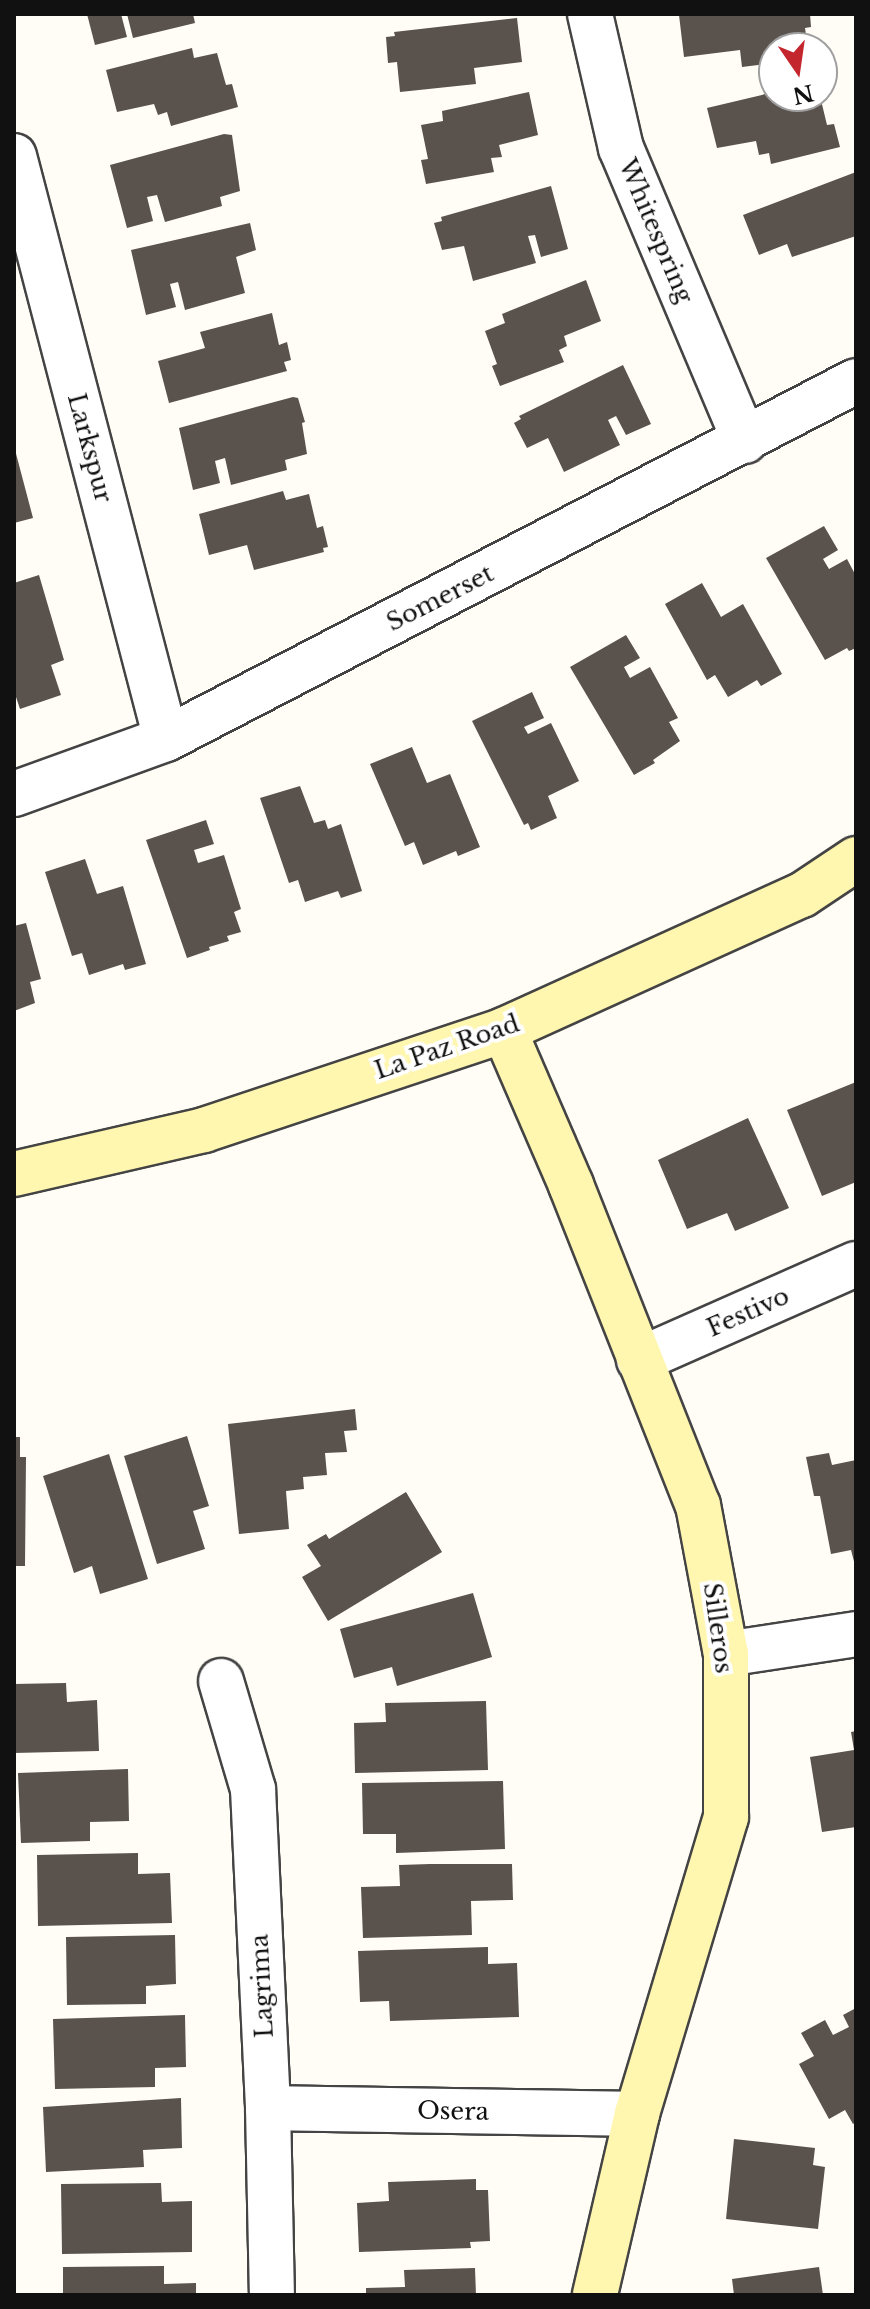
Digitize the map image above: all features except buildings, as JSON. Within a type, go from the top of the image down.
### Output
[{"type":"street","name":"Whitespring","points":[[590,14],[621,148],[745,441]]},
{"type":"street","name":"Larkspur","points":[[14,156],[166,739]]},
{"type":"street","name":"Somerset","points":[[14,794],[166,739],[856,381]]},
{"type":"street","name":"La Paz Road","points":[[14,1174],[204,1130],[504,1030],[802,895],[856,859]]},
{"type":"street","name":"Silleros","points":[[504,1030],[571,1185],[698,1505],[726,1654],[726,1817],[637,2114],[595,2295]]},
{"type":"street","name":"Festivo","points":[[639,1360],[856,1264]]},
{"type":"street","points":[[726,1654],[856,1634]]},
{"type":"street","name":"Lagrima","points":[[221,1681],[253,1789],[268,2108],[272,2295]]},
{"type":"street","name":"Osera","points":[[268,2108],[637,2114]]}]
